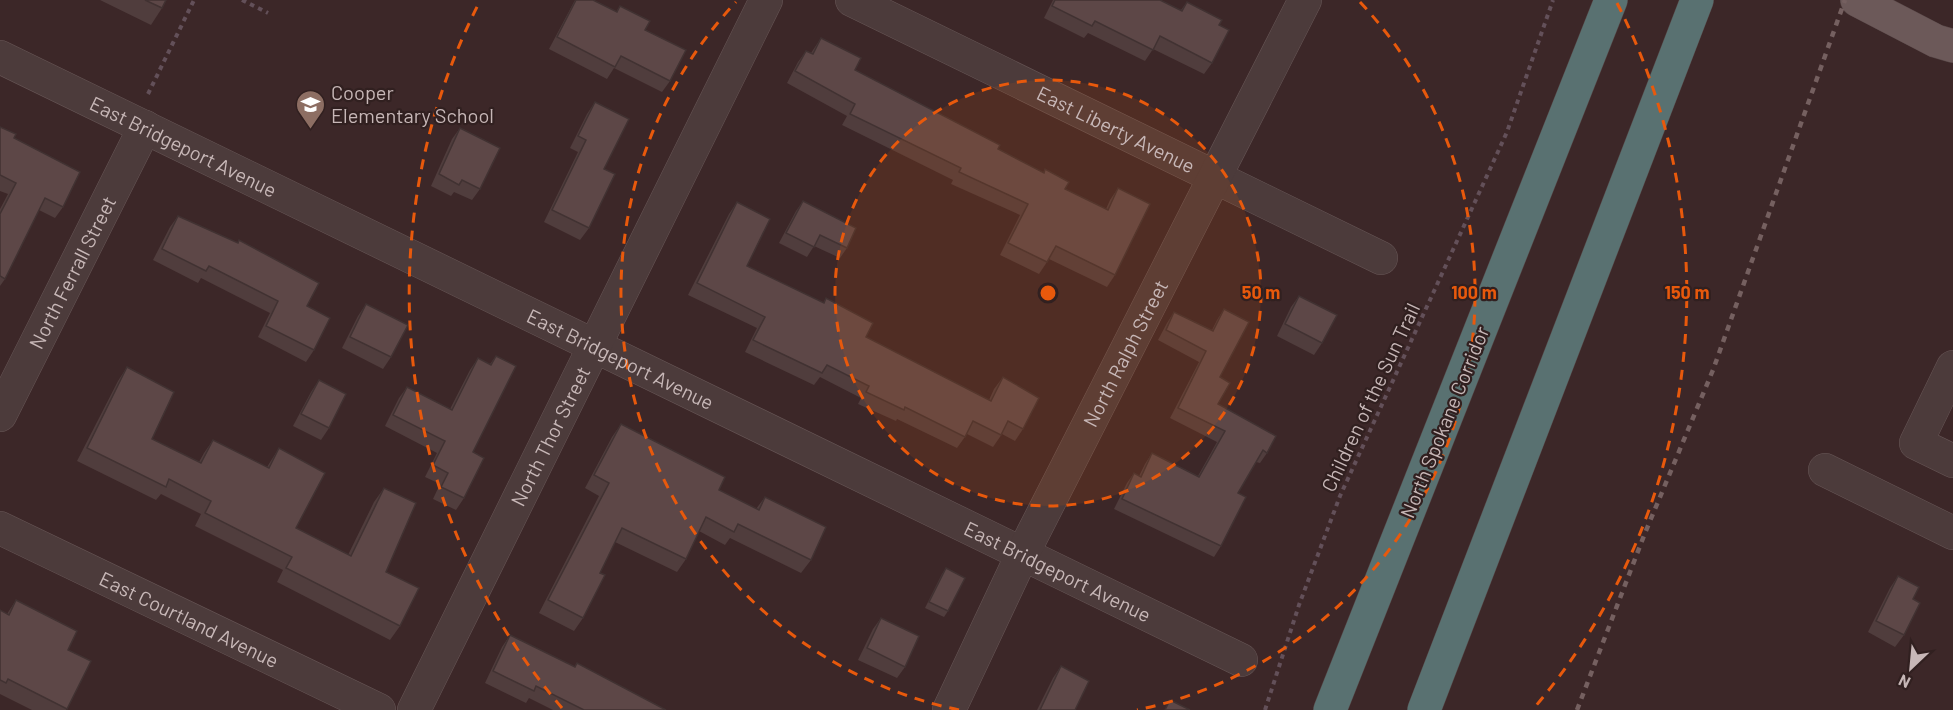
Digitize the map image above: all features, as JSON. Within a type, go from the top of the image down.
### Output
[{"type":"highway","name":"North Spokane Corridor","points":[[1330,710],[1611,0]]},
{"type":"highway","points":[[1424,710],[1693,9]]},
{"type":"main road","points":[[1857,0],[1947,48]]},
{"type":"street","name":"North Thor Street","points":[[414,710],[766,0]]},
{"type":"street","name":"East Liberty Avenue","points":[[852,0],[1381,258]]},
{"type":"street","name":"North Ralph Street","points":[[949,710],[1023,554],[1305,0]]},
{"type":"street","name":"East Bridgeport Avenue","points":[[0,57],[1241,660]]},
{"type":"street","name":"North Ferrall Street","points":[[0,415],[145,127]]},
{"type":"street","points":[[1953,368],[1916,443],[1953,462]]},
{"type":"street","points":[[1825,470],[1953,533]]},
{"type":"street","name":"East Courtland Avenue","points":[[0,528],[379,710]]},
{"type":"path","points":[[148,94],[194,0]]},
{"type":"path","points":[[242,0],[268,13]]},
{"type":"path","name":"Children of the Sun Trail","points":[[1265,710],[1299,605],[1340,496],[1507,132],[1553,0]]},
{"type":"building","points":[[145,0],[166,0],[162,8]]},
{"type":"building","points":[[576,0],[593,0],[617,12],[620,6],[650,21],[645,30],[686,50],[670,81],[621,56],[615,67],[557,37]]},
{"type":"building","points":[[1055,0],[1160,0],[1182,11],[1187,2],[1222,20],[1219,25],[1229,30],[1212,63],[1160,36],[1153,50],[1095,21],[1092,26],[1052,6]]},
{"type":"building","points":[[821,38],[861,58],[855,70],[1000,145],[998,149],[1044,173],[1045,169],[1069,182],[1065,189],[1108,210],[1118,188],[1150,204],[1115,275],[1056,246],[1047,262],[1008,243],[1028,204],[959,172],[961,168],[850,114],[855,104],[795,71],[806,51],[813,54]]},
{"type":"building","points":[[595,102],[629,119],[604,169],[615,174],[589,228],[552,210],[586,140],[578,136]]},
{"type":"building","points":[[0,127],[16,134],[14,138],[80,172],[63,207],[45,198],[5,279],[0,276],[0,214],[16,183],[0,175]]},
{"type":"building","points":[[460,128],[500,148],[480,189],[462,180],[459,185],[439,174]]},
{"type":"building","points":[[803,201],[856,228],[847,248],[820,235],[814,247],[786,233]]},
{"type":"building","points":[[737,202],[770,219],[747,266],[824,303],[826,298],[873,323],[866,337],[991,401],[1003,377],[1039,398],[1023,429],[1008,421],[1001,435],[973,421],[965,437],[905,407],[904,410],[866,392],[869,386],[827,365],[822,373],[753,340],[765,317],[697,283]]},
{"type":"building","points":[[178,216],[238,243],[239,240],[319,283],[307,306],[330,318],[314,350],[266,326],[278,301],[209,266],[206,271],[162,249]]},
{"type":"building","points":[[1299,296],[1337,315],[1322,343],[1285,324]]},
{"type":"building","points":[[366,304],[408,325],[391,357],[350,337]]},
{"type":"building","points":[[1224,309],[1249,322],[1220,377],[1230,383],[1218,404],[1276,436],[1267,453],[1263,450],[1238,493],[1246,497],[1221,546],[1122,499],[1134,473],[1141,477],[1152,453],[1199,477],[1225,431],[1178,408],[1206,351],[1166,330],[1174,312],[1213,331]]},
{"type":"building","points":[[496,356],[516,366],[473,452],[484,458],[464,498],[441,487],[448,473],[433,465],[445,441],[393,415],[407,387],[452,410],[478,358],[491,365]]},
{"type":"building","points":[[127,367],[174,392],[152,439],[201,463],[213,440],[269,468],[279,448],[325,473],[296,528],[351,556],[384,488],[416,503],[386,572],[419,588],[400,626],[286,568],[292,557],[205,513],[211,501],[169,479],[166,487],[87,448]]},
{"type":"building","points":[[319,380],[346,394],[329,428],[301,414]]},
{"type":"building","points":[[621,424],[725,477],[719,490],[759,510],[765,497],[826,527],[811,560],[738,524],[734,532],[706,517],[686,559],[622,528],[600,573],[605,575],[583,618],[548,600],[609,483],[594,475]]},
{"type":"building","points":[[946,568],[965,578],[948,611],[929,602]]},
{"type":"building","points":[[1898,576],[1919,587],[1913,599],[1920,603],[1904,635],[1876,621]]},
{"type":"building","points":[[16,600],[77,631],[68,650],[91,661],[67,709],[8,679],[6,683],[0,680],[0,610],[9,615]]},
{"type":"building","points":[[881,618],[919,636],[905,667],[867,648]]},
{"type":"building","points":[[510,635],[575,667],[577,663],[666,710],[584,710],[536,686],[534,691],[493,671]]},
{"type":"building","points":[[1061,666],[1089,681],[1075,710],[1040,710]]},
{"type":"building","points":[[1170,700],[1190,710],[1165,710]]},
{"type":"railway","points":[[1577,710],[1645,533],[1713,370],[1845,0]]},
{"type":"place","name":"Cooper Elementary School","points":[[310,130]]}]
